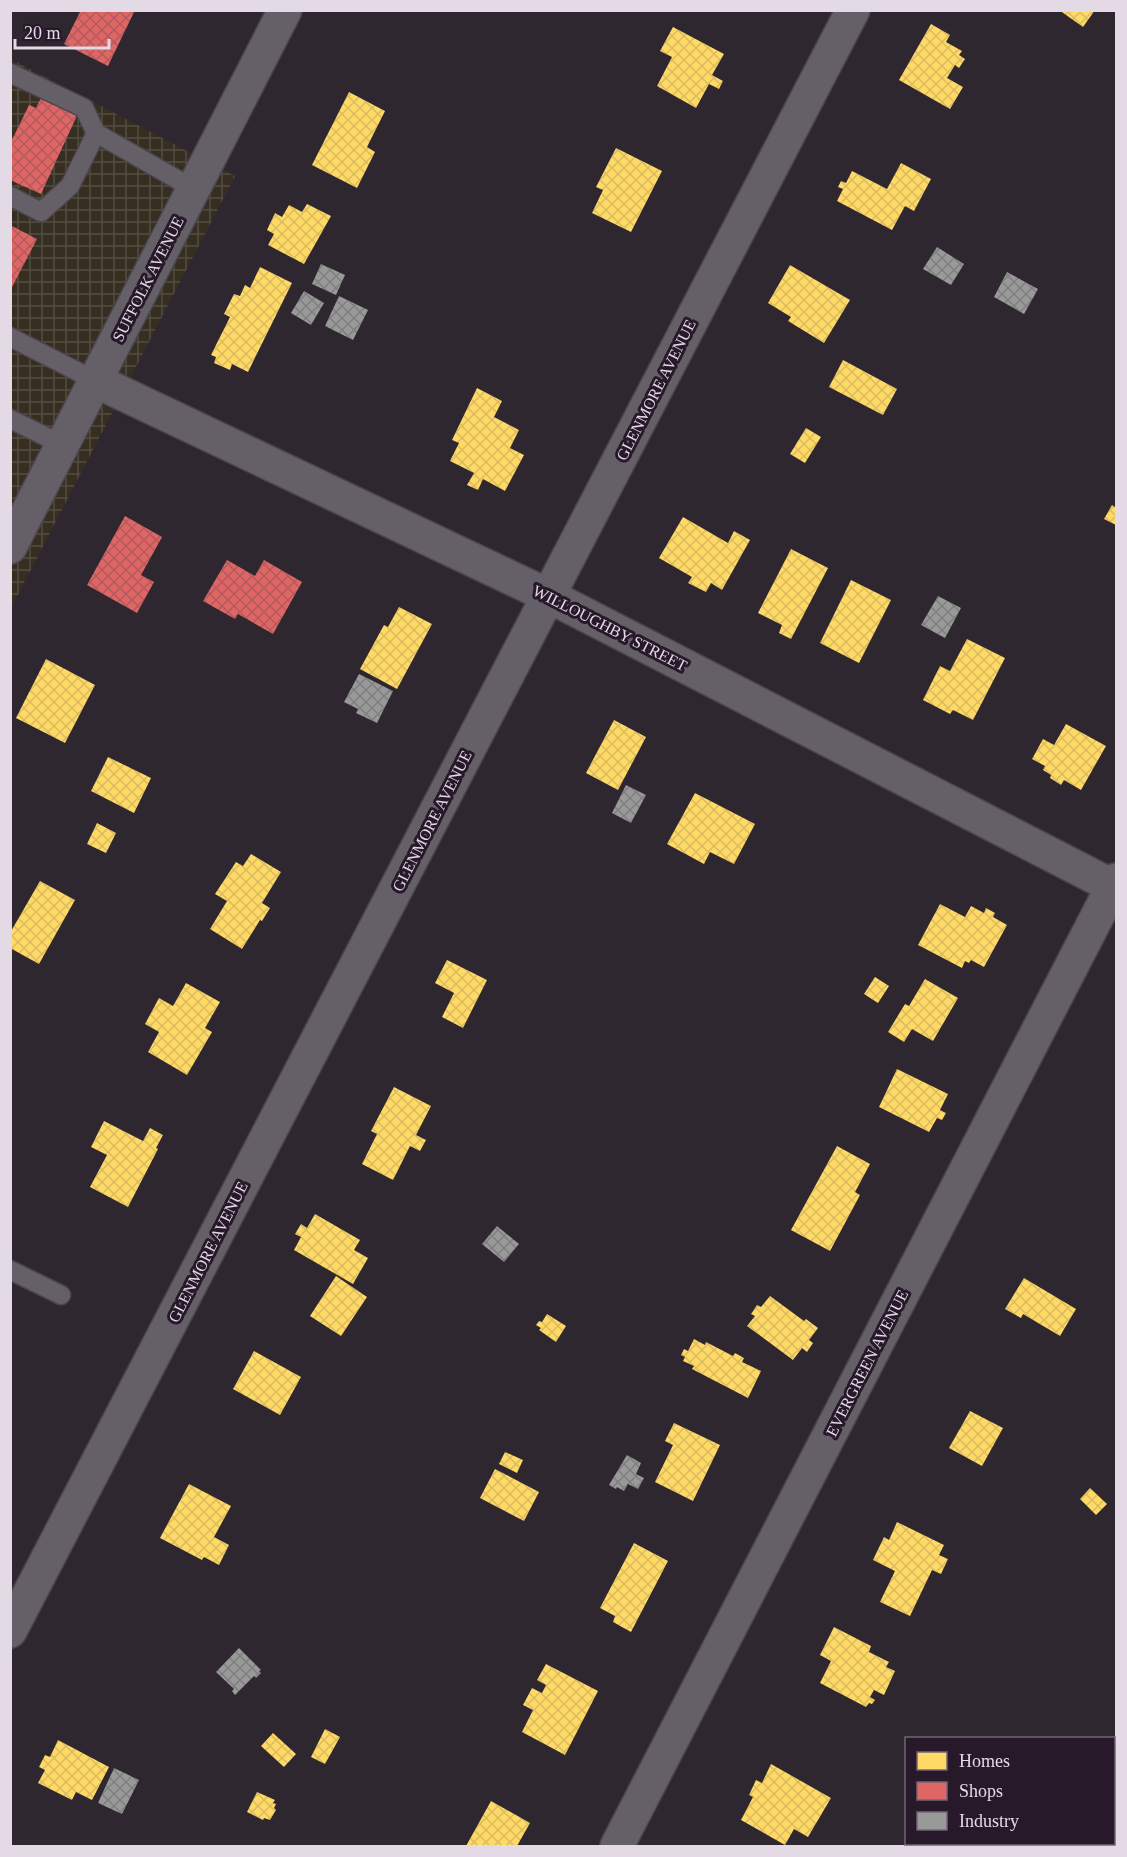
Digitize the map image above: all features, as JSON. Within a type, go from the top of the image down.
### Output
[{"type":"street","name":"SUFFOLK AVENUE","points":[[10,547],[285,10]]},
{"type":"street","name":"GLENMORE AVENUE","points":[[10,1631],[853,10]]},
{"type":"street","name":"WILLOUGHBY STREET","points":[[96,381],[549,596],[1115,885]]},
{"type":"street","name":"EVERGREEN AVENUE","points":[[617,1846],[1115,885]]},
{"type":"lane","points":[[10,73],[84,108],[96,133],[195,189]]},
{"type":"lane","points":[[10,196],[41,212],[70,186],[96,133]]},
{"type":"lane","points":[[10,337],[96,381]]},
{"type":"lane","points":[[10,420],[63,445]]},
{"type":"lane","points":[[10,1270],[61,1295]]},
{"type":"shaded area","points":[[11,59],[235,176],[11,608]]},
{"type":"building: Homes","points":[[1059,10],[1095,10],[1083,27]]},
{"type":"building: Homes","points":[[931,24],[950,35],[946,42],[962,51],[959,55],[965,59],[959,68],[955,65],[947,78],[963,87],[950,109],[899,80]]},
{"type":"building: Homes","points":[[673,27],[724,54],[712,75],[723,81],[719,89],[709,84],[696,108],[657,86],[672,57],[660,51]]},
{"type":"building: Homes","points":[[349,92],[385,111],[367,147],[375,152],[357,188],[312,165]]},
{"type":"building: Homes","points":[[616,148],[662,171],[631,232],[592,213],[603,190],[596,187]]},
{"type":"building: Homes","points":[[901,163],[931,179],[914,211],[905,206],[892,230],[837,201],[843,189],[838,187],[841,181],[846,183],[852,171],[887,189]]},
{"type":"building: Homes","points":[[307,204],[331,216],[304,264],[268,245],[274,234],[267,230],[275,213],[282,217],[289,205],[302,212]]},
{"type":"building: Homes","points":[[790,265],[850,300],[824,343],[788,321],[791,317],[768,303]]},
{"type":"building: Homes","points":[[260,267],[292,283],[248,372],[232,364],[230,370],[214,363],[216,357],[211,355],[230,317],[224,314],[234,294],[240,296],[245,285],[250,288]]},
{"type":"building: Homes","points":[[843,360],[897,389],[883,415],[829,387]]},
{"type":"building: Homes","points":[[477,388],[502,401],[494,417],[519,430],[510,448],[524,455],[505,491],[483,479],[478,490],[467,485],[474,473],[450,461],[459,443],[452,440]]},
{"type":"building: Homes","points":[[806,428],[821,437],[805,463],[790,454]]},
{"type":"building: Homes","points":[[1112,505],[1116,508],[1116,525],[1104,519]]},
{"type":"building: Homes","points":[[683,517],[728,543],[734,531],[750,540],[722,590],[711,583],[706,592],[688,583],[692,577],[659,558]]},
{"type":"building: Homes","points":[[791,549],[828,568],[791,639],[779,633],[782,625],[758,613]]},
{"type":"building: Homes","points":[[851,580],[891,600],[859,663],[820,643]]},
{"type":"building: Homes","points":[[399,607],[432,624],[397,689],[360,669],[384,625],[388,627]]},
{"type":"building: Homes","points":[[967,639],[1005,658],[973,720],[953,710],[950,714],[923,700],[940,666],[950,671]]},
{"type":"building: Homes","points":[[46,659],[95,685],[65,743],[16,718]]},
{"type":"building: Homes","points":[[614,720],[646,737],[618,790],[586,773]]},
{"type":"building: Homes","points":[[1066,724],[1106,746],[1081,790],[1064,780],[1061,785],[1043,770],[1045,766],[1032,759],[1043,739],[1054,745]]},
{"type":"building: Homes","points":[[108,757],[151,778],[134,813],[91,791]]},
{"type":"building: Homes","points":[[695,793],[755,824],[734,864],[710,852],[704,864],[667,844]]},
{"type":"building: Homes","points":[[97,823],[116,833],[106,853],[87,844]]},
{"type":"building: Homes","points":[[251,854],[281,872],[262,903],[270,908],[242,949],[210,929],[227,901],[215,894],[236,862],[243,866]]},
{"type":"building: Homes","points":[[40,881],[75,900],[39,964],[10,948],[10,933]]},
{"type":"building: Homes","points":[[940,904],[965,917],[971,906],[984,913],[986,908],[995,913],[993,917],[1007,925],[984,967],[971,960],[969,963],[965,961],[962,968],[918,945]]},
{"type":"building: Homes","points":[[447,960],[487,980],[463,1028],[442,1017],[454,993],[435,983]]},
{"type":"building: Homes","points":[[875,977],[889,986],[878,1003],[864,994]]},
{"type":"building: Homes","points":[[925,979],[958,998],[933,1041],[912,1029],[904,1042],[888,1032],[905,1004],[909,1006]]},
{"type":"building: Homes","points":[[186,983],[220,1002],[205,1028],[212,1032],[187,1075],[148,1052],[159,1032],[145,1024],[159,998],[173,1006]]},
{"type":"building: Homes","points":[[897,1069],[948,1094],[940,1110],[946,1113],[942,1120],[937,1118],[929,1132],[879,1107]]},
{"type":"building: Homes","points":[[394,1087],[431,1106],[416,1135],[426,1140],[420,1151],[410,1146],[393,1180],[362,1164],[377,1134],[371,1131]]},
{"type":"building: Homes","points":[[104,1121],[143,1141],[150,1128],[163,1135],[128,1207],[90,1187],[107,1155],[91,1147]]},
{"type":"building: Homes","points":[[837,1146],[870,1164],[855,1192],[860,1195],[830,1251],[791,1230]]},
{"type":"building: Homes","points":[[315,1214],[360,1240],[354,1250],[368,1258],[353,1284],[294,1250],[301,1237],[295,1234],[301,1224],[307,1228]]},
{"type":"building: Homes","points":[[336,1276],[367,1297],[341,1336],[310,1316]]},
{"type":"building: Homes","points":[[1024,1278],[1076,1309],[1060,1336],[1023,1314],[1021,1318],[1005,1309]]},
{"type":"building: Homes","points":[[770,1296],[804,1321],[806,1319],[818,1328],[809,1340],[813,1343],[807,1352],[802,1348],[793,1360],[747,1326],[755,1316],[751,1314],[757,1305],[761,1307]]},
{"type":"building: Homes","points":[[547,1314],[566,1326],[556,1342],[539,1330],[541,1328],[536,1325],[539,1321],[542,1322]]},
{"type":"building: Homes","points":[[694,1339],[705,1345],[706,1342],[733,1356],[735,1353],[744,1358],[742,1362],[761,1371],[748,1398],[692,1369],[694,1366],[683,1361],[685,1357],[681,1355],[684,1349],[688,1351]]},
{"type":"building: Homes","points":[[254,1351],[301,1377],[280,1415],[233,1389]]},
{"type":"building: Homes","points":[[970,1411],[1003,1428],[982,1466],[949,1448]]},
{"type":"building: Homes","points":[[674,1423],[720,1445],[693,1501],[655,1482],[673,1445],[665,1441]]},
{"type":"building: Homes","points":[[505,1452],[523,1460],[517,1473],[499,1464]]},
{"type":"building: Homes","points":[[495,1469],[539,1492],[524,1521],[480,1498]]},
{"type":"building: Homes","points":[[189,1484],[231,1506],[214,1537],[229,1545],[219,1565],[204,1557],[202,1560],[160,1538]]},
{"type":"building: Homes","points":[[1090,1488],[1107,1504],[1096,1515],[1080,1499]]},
{"type":"building: Homes","points":[[897,1522],[944,1545],[939,1555],[948,1559],[941,1574],[932,1570],[910,1616],[880,1602],[895,1571],[873,1560],[884,1537],[889,1540]]},
{"type":"building: Homes","points":[[634,1543],[668,1561],[631,1632],[613,1622],[615,1616],[600,1608]]},
{"type":"building: Homes","points":[[834,1627],[871,1646],[869,1652],[889,1662],[886,1667],[895,1671],[884,1695],[874,1690],[870,1697],[875,1700],[866,1707],[820,1683],[831,1661],[820,1655]]},
{"type":"building: Homes","points":[[546,1664],[598,1691],[565,1755],[522,1732],[533,1710],[523,1705],[532,1688],[542,1693],[546,1685],[537,1680]]},
{"type":"building: Homes","points":[[325,1729],[340,1737],[325,1764],[311,1757]]},
{"type":"building: Homes","points":[[273,1733],[296,1754],[284,1767],[261,1746]]},
{"type":"building: Homes","points":[[58,1740],[109,1767],[92,1800],[76,1792],[72,1800],[38,1783],[45,1770],[39,1767],[45,1755],[50,1757]]},
{"type":"building: Homes","points":[[771,1764],[831,1798],[808,1837],[794,1829],[785,1845],[741,1820],[753,1797],[749,1795],[756,1780],[762,1783]]},
{"type":"building: Homes","points":[[257,1792],[275,1800],[273,1803],[276,1804],[274,1808],[276,1810],[270,1820],[264,1818],[263,1820],[247,1812]]},
{"type":"building: Homes","points":[[491,1801],[530,1823],[517,1846],[466,1846]]},
{"type":"building: Shops","points":[[81,10],[135,10],[108,66],[64,44]]},
{"type":"building: Shops","points":[[44,92],[80,109],[41,194],[10,180],[10,144],[29,105],[36,108]]},
{"type":"building: Shops","points":[[10,225],[37,239],[10,291]]},
{"type":"building: Shops","points":[[125,516],[162,537],[141,575],[154,582],[137,613],[87,585]]},
{"type":"building: Shops","points":[[227,560],[255,576],[264,560],[302,582],[273,634],[238,614],[235,619],[203,601]]},
{"type":"building: Industry","points":[[937,247],[964,264],[951,285],[923,269]]},
{"type":"building: Industry","points":[[321,264],[345,275],[336,295],[312,284]]},
{"type":"building: Industry","points":[[1007,272],[1038,289],[1024,314],[994,297]]},
{"type":"building: Industry","points":[[304,291],[324,303],[311,325],[291,313]]},
{"type":"building: Industry","points":[[339,296],[368,310],[353,340],[325,326]]},
{"type":"building: Industry","points":[[938,596],[961,608],[945,638],[921,625]]},
{"type":"building: Industry","points":[[359,674],[393,691],[377,723],[356,713],[358,709],[344,702]]},
{"type":"building: Industry","points":[[626,785],[646,795],[631,823],[612,813]]},
{"type":"building: Industry","points":[[497,1226],[519,1244],[504,1262],[482,1244]]},
{"type":"building: Industry","points":[[627,1455],[641,1463],[636,1474],[644,1478],[638,1489],[628,1484],[624,1491],[609,1485]]},
{"type":"building: Industry","points":[[239,1648],[261,1670],[259,1671],[261,1673],[256,1678],[254,1676],[235,1695],[232,1691],[234,1689],[216,1672]]},
{"type":"building: Industry","points":[[114,1768],[139,1780],[122,1814],[98,1803]]}]
